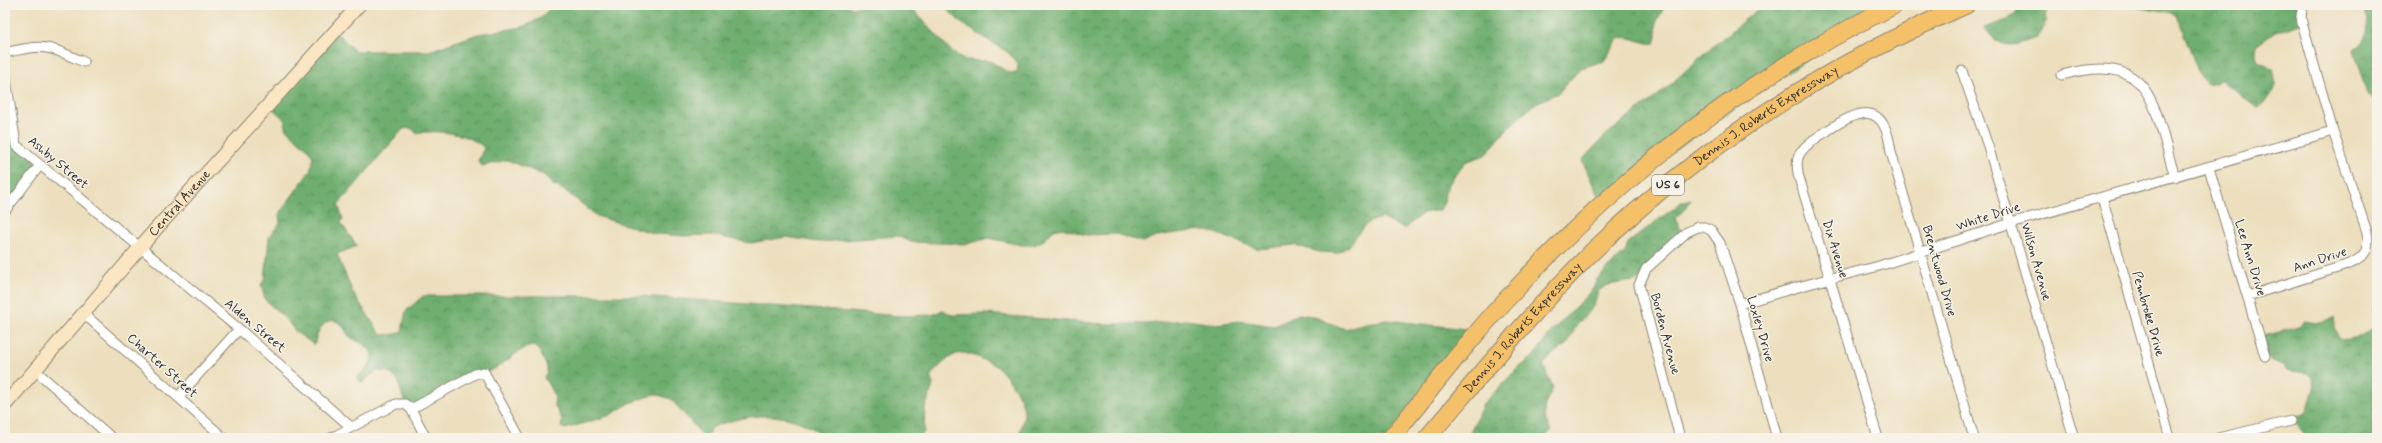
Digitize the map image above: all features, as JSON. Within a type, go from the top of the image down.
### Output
[{"type":"highway","name":"US 6","points":[[1391,438],[1517,287],[1576,228],[1626,182],[1698,125],[1753,86],[1824,42],[1896,5]]},
{"type":"highway","name":"Dennis J. Roberts Expressway","points":[[1427,438],[1569,276],[1634,214],[1681,175],[1754,121],[1830,72],[1911,30],[1966,5]]},
{"type":"main road","name":"Central Avenue","points":[[5,405],[140,248],[359,5]]},
{"type":"street","name":"Ann Drive","points":[[2248,296],[2350,264],[2359,260],[2367,250],[2367,232],[2333,131],[2301,16],[2302,5]]},
{"type":"street","points":[[5,53],[29,47],[43,46],[84,62]]},
{"type":"street","points":[[2062,75],[2082,70],[2110,68],[2126,72],[2138,80],[2155,111],[2175,177]]},
{"type":"street","name":"Wilson Avenue","points":[[1962,71],[2011,223],[2074,438]]},
{"type":"street","name":"Ashby Street","points":[[5,72],[16,144],[140,248]]},
{"type":"street","name":"Dix Avenue","points":[[1876,114],[1859,113],[1840,122],[1804,148],[1797,159],[1798,174],[1878,438]]},
{"type":"street","name":"Brentwood Drive","points":[[1876,114],[1885,125],[1890,138],[1892,152],[1974,438]]},
{"type":"street","name":"White Drive","points":[[1740,304],[1805,284],[1831,279],[2011,223],[2209,168],[2333,131]]},
{"type":"street","points":[[5,211],[40,165]]},
{"type":"street","name":"Lee Ann Drive","points":[[2209,168],[2265,356]]},
{"type":"street","name":"Pembroke Drive","points":[[2102,197],[2170,438]]},
{"type":"street","name":"Borden Avenue","points":[[1680,438],[1639,285],[1646,268],[1687,232],[1698,227],[1704,227],[1711,230]]},
{"type":"street","name":"Loxley Drive","points":[[1711,230],[1720,243],[1740,304],[1777,438]]},
{"type":"street","name":"Alden Street","points":[[140,248],[239,329],[351,427]]},
{"type":"street","name":"Charter Street","points":[[83,314],[224,438]]},
{"type":"street","points":[[178,397],[239,329]]},
{"type":"street","points":[[35,370],[112,438]]},
{"type":"street","points":[[411,408],[480,372],[486,374],[520,438]]},
{"type":"street","points":[[331,438],[396,404],[405,404],[411,408],[426,438]]},
{"type":"street","points":[[2218,438],[2291,420]]},
{"type":"green space","points":[[554,5],[817,5],[822,8],[833,5],[841,5],[853,8],[863,5],[909,5],[953,53],[966,60],[990,61],[1009,73],[1017,73],[1018,65],[1009,53],[964,25],[942,5],[1665,5],[1656,23],[1657,36],[1655,43],[1646,43],[1624,37],[1619,38],[1604,61],[1581,68],[1558,93],[1536,103],[1511,125],[1485,155],[1465,162],[1452,179],[1445,192],[1444,202],[1440,210],[1423,213],[1404,229],[1382,218],[1371,221],[1363,227],[1349,246],[1337,253],[1319,252],[1294,245],[1258,249],[1215,233],[1202,230],[1162,235],[1142,242],[1116,234],[1086,235],[1062,228],[1054,230],[1044,240],[1034,245],[1021,245],[989,238],[967,244],[911,242],[897,236],[819,242],[786,237],[751,243],[711,235],[685,236],[656,234],[597,216],[567,192],[552,184],[544,175],[507,160],[482,166],[478,161],[484,148],[471,139],[443,132],[424,132],[417,134],[411,128],[403,129],[338,205],[343,219],[341,223],[357,246],[337,254],[353,293],[381,335],[397,334],[402,331],[406,311],[423,296],[643,296],[901,316],[932,315],[943,310],[952,315],[986,314],[1103,324],[1146,324],[1185,320],[1215,324],[1240,321],[1275,326],[1299,314],[1312,316],[1345,329],[1365,323],[1387,320],[1475,330],[1387,438],[1017,438],[1022,425],[1024,412],[1021,401],[1011,383],[1000,369],[987,361],[975,356],[961,353],[952,356],[930,376],[933,385],[925,408],[924,432],[919,438],[826,438],[805,424],[793,420],[781,417],[756,416],[717,425],[712,428],[705,438],[671,399],[655,394],[632,402],[608,416],[565,429],[561,427],[562,420],[554,404],[555,397],[544,377],[547,372],[547,367],[538,349],[533,346],[520,351],[495,368],[487,372],[480,373],[411,409],[405,405],[398,380],[387,371],[376,371],[362,383],[357,378],[371,362],[371,351],[369,348],[349,336],[342,325],[337,322],[328,322],[320,329],[315,343],[313,344],[296,332],[285,318],[265,300],[261,284],[265,280],[269,237],[280,223],[279,214],[310,171],[313,157],[308,149],[287,130],[284,119],[270,106],[336,32],[355,51],[429,51],[478,34],[523,27],[539,19]]},
{"type":"green space","points":[[1763,5],[1889,5],[1600,200],[1582,160],[1606,135],[1662,92],[1713,46]]},
{"type":"green space","points":[[2027,5],[2049,5],[2046,9],[2047,20],[2037,38],[2013,45],[2007,45],[1996,40],[1984,28],[2004,21]]},
{"type":"green space","points":[[2130,5],[2297,5],[2301,11],[2302,23],[2273,33],[2257,44],[2256,55],[2258,62],[2273,69],[2276,86],[2263,105],[2257,108],[2221,80],[2207,84],[2199,74],[2177,16],[2163,11]]},
{"type":"green space","points":[[2362,5],[2377,5],[2377,105],[2368,94],[2354,50],[2364,40],[2366,35],[2367,24]]},
{"type":"green space","points":[[15,141],[39,165],[5,212],[5,144]]},
{"type":"green space","points":[[1691,199],[1683,211],[1675,218],[1684,235],[1639,280],[1608,285],[1599,290],[1594,305],[1577,325],[1567,344],[1554,353],[1543,365],[1553,388],[1544,410],[1545,419],[1551,431],[1544,438],[1468,438],[1483,404],[1516,370],[1533,357],[1551,332],[1592,290],[1597,279],[1625,252],[1628,243],[1683,201]]},
{"type":"green space","points":[[2377,305],[2377,438],[2310,438],[2291,421],[2307,412],[2314,389],[2313,378],[2307,373],[2286,370],[2284,366],[2265,357],[2260,337],[2299,327],[2304,321],[2316,323],[2334,318],[2336,332],[2340,338],[2355,338],[2374,328],[2376,321],[2373,309]]}]
